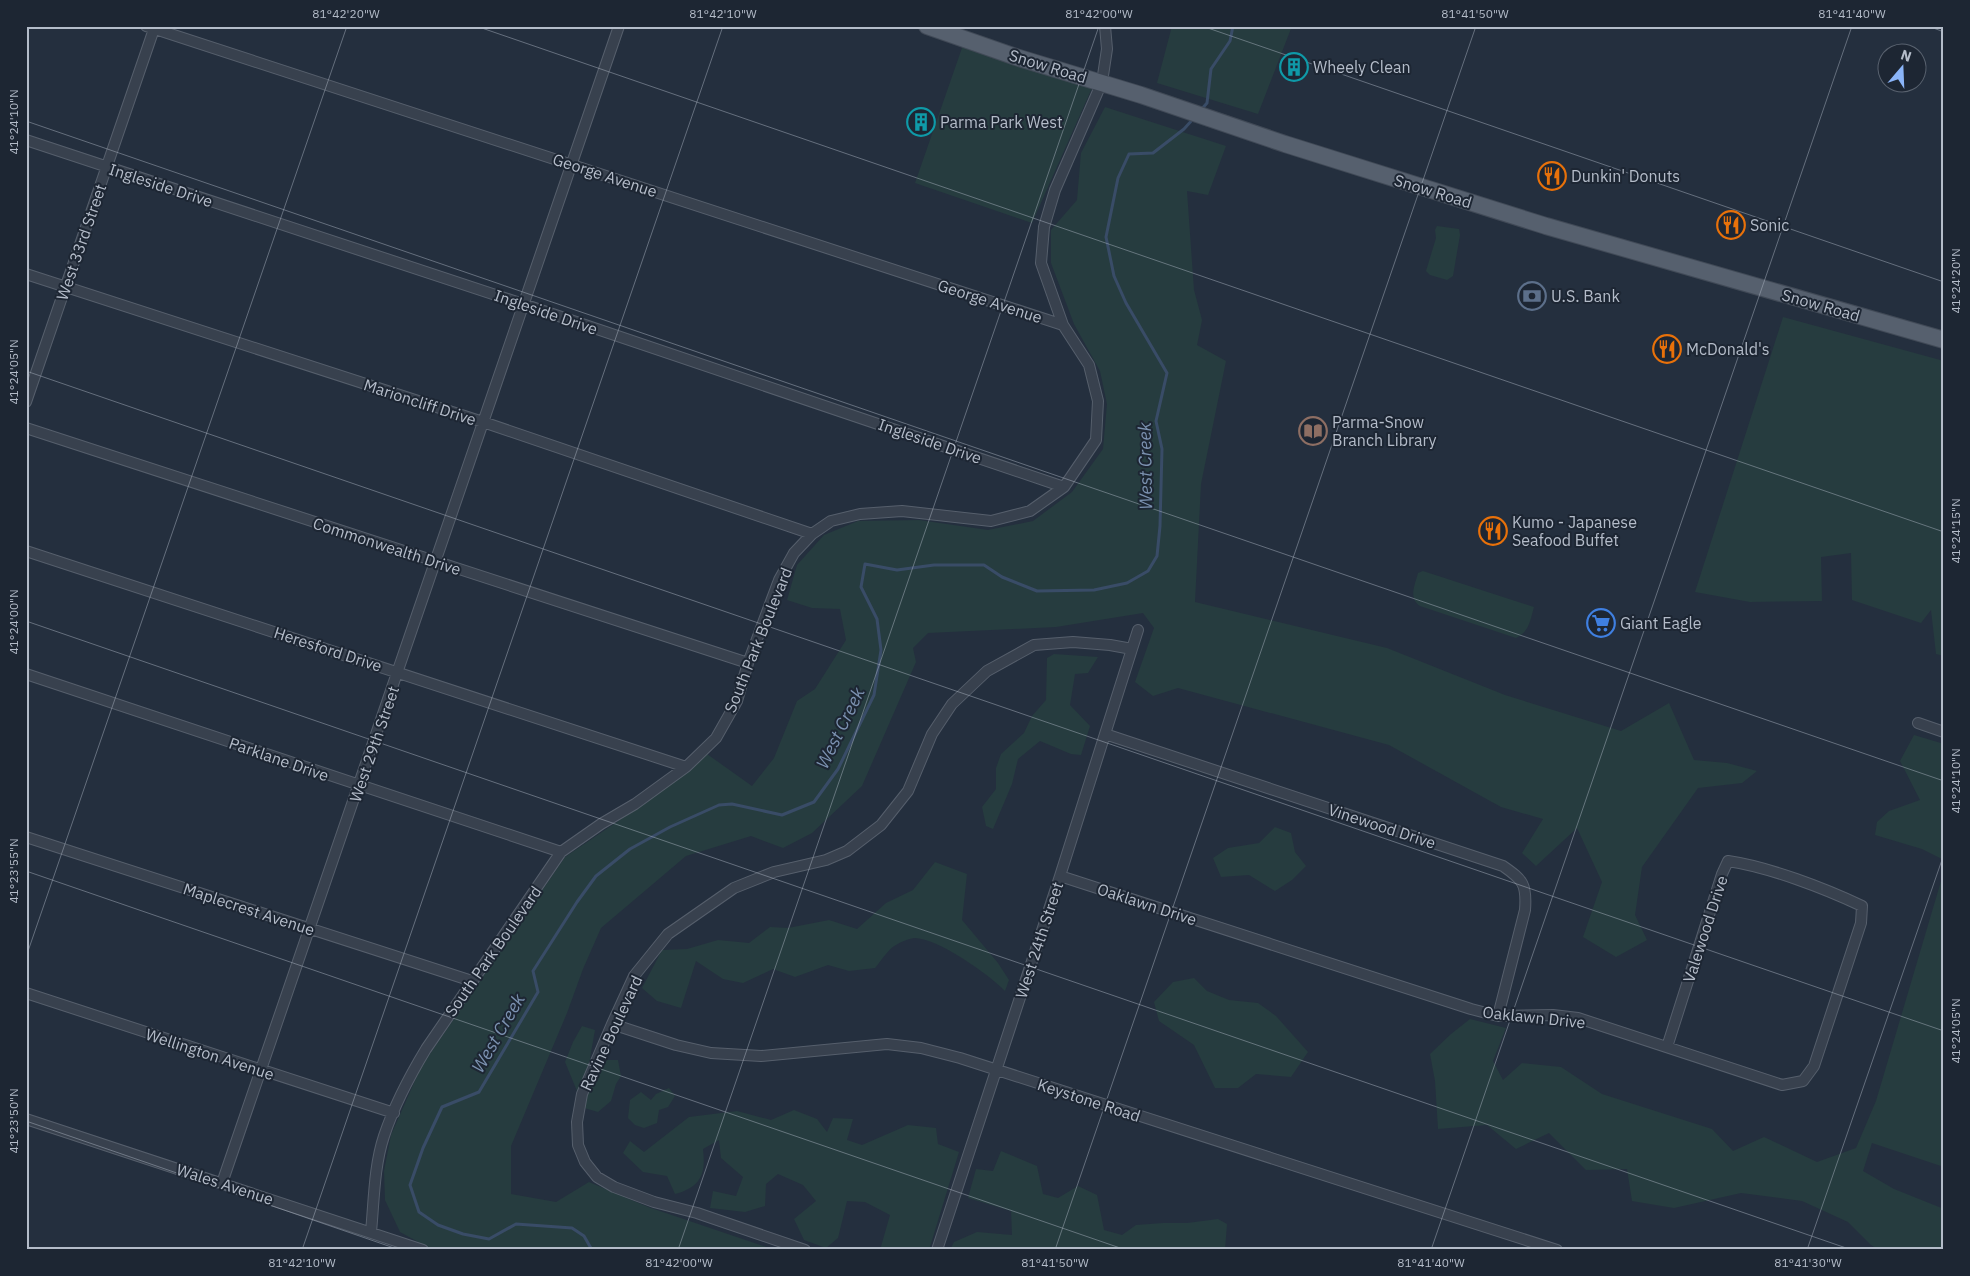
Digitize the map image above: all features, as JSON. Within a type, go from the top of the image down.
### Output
[{"type":"main road","name":"Snow Road","points":[[927,26],[1016,57],[1102,82],[1249,132],[1554,229],[1944,340]]},
{"type":"street","points":[[573,159],[619,26]]},
{"type":"street","name":"South Park Boulevard","points":[[371,1232],[376,1174],[384,1137],[407,1080],[472,981],[562,852],[601,824],[636,804],[686,767],[716,738],[737,701],[748,664],[779,580],[794,553],[812,534],[831,521],[860,514],[902,511],[991,521],[1030,511],[1064,487],[1096,440],[1098,400],[1089,365],[1063,325],[1041,263],[1044,227],[1056,190],[1102,82],[1107,49],[1105,26]]},
{"type":"street","name":"George Avenue","points":[[152,27],[573,159],[1063,325]]},
{"type":"street","name":"West 33rd Street","points":[[26,402],[107,166],[152,27]]},
{"type":"street","name":"Ingleside Drive","points":[[26,140],[523,304],[1064,487]]},
{"type":"street","name":"West 29th Street","points":[[222,1182],[573,159]]},
{"type":"street","name":"Marioncliff Drive","points":[[26,274],[483,422],[812,534]]},
{"type":"street","name":"Commonwealth Drive","points":[[26,428],[748,664]]},
{"type":"street","name":"Heresford Drive","points":[[26,551],[686,767]]},
{"type":"street","name":"West 24th Street","points":[[937,1250],[1060,876],[1138,630]]},
{"type":"street","name":"Ravine Boulevard","points":[[805,1250],[697,1213],[654,1202],[614,1187],[597,1177],[585,1162],[578,1145],[577,1122],[582,1094],[634,976],[668,934],[734,888],[774,872],[826,860],[847,851],[881,825],[908,791],[932,734],[952,704],[987,671],[1034,645],[1073,642],[1132,649]]},
{"type":"street","name":"Parklane Drive","points":[[26,674],[562,852]]},
{"type":"street","points":[[1918,723],[1944,732]]},
{"type":"street","name":"Vinewood Drive","points":[[1105,734],[1503,866],[1520,878],[1526,894],[1525,910],[1498,1016]]},
{"type":"street","name":"Maplecrest Avenue","points":[[26,837],[472,981]]},
{"type":"street","name":"Valewood Drive","points":[[1667,1047],[1722,874],[1728,861],[1750,864],[1842,896],[1862,906]]},
{"type":"street","name":"Oaklawn Drive","points":[[1060,876],[1471,1009],[1498,1016],[1553,1015],[1578,1018],[1782,1085],[1803,1080],[1814,1066],[1861,923],[1862,906]]},
{"type":"street","name":"Wellington Avenue","points":[[26,993],[260,1071],[394,1113]]},
{"type":"street","name":"Keystone Road","points":[[612,1024],[676,1045],[711,1052],[761,1056],[887,1044],[921,1048],[960,1058],[1556,1250]]},
{"type":"street","name":"Wales Avenue","points":[[26,1119],[222,1182],[423,1250]]},
{"type":"green space","points":[[1172,26],[1292,26],[1258,114],[1157,83]]},
{"type":"green space","points":[[963,45],[1092,88],[1032,223],[915,183]]},
{"type":"green space","points":[[1105,107],[1226,146],[1208,195],[1187,191],[1194,290],[1202,320],[1197,345],[1226,361],[1201,484],[1195,602],[1387,648],[1505,695],[1621,731],[1669,703],[1694,760],[1727,763],[1757,771],[1742,783],[1698,788],[1642,867],[1635,915],[1647,940],[1616,957],[1583,937],[1602,882],[1577,828],[1536,866],[1522,853],[1543,819],[1501,807],[1389,745],[1178,688],[1153,696],[1135,682],[1154,628],[1143,613],[1056,627],[928,633],[913,648],[916,662],[862,786],[812,833],[783,848],[751,836],[686,856],[601,928],[511,1146],[511,1194],[556,1202],[589,1182],[648,1207],[775,1250],[433,1250],[400,1232],[385,1200],[384,1171],[391,1135],[421,1067],[565,857],[648,801],[707,754],[752,786],[774,758],[797,701],[815,689],[846,640],[840,609],[812,608],[787,600],[797,565],[824,535],[858,521],[919,520],[988,530],[1033,521],[1072,492],[1103,449],[1107,404],[1100,371],[1074,324],[1051,263],[1051,230],[1077,200],[1081,153]]},
{"type":"green space","points":[[1437,226],[1459,229],[1460,235],[1453,276],[1447,280],[1430,275],[1426,271],[1436,238],[1435,230]]},
{"type":"green space","points":[[1783,317],[1944,361],[1944,656],[1936,654],[1931,610],[1921,623],[1852,600],[1851,553],[1821,557],[1822,601],[1750,602],[1695,592]]},
{"type":"green space","points":[[1423,571],[1534,607],[1524,633],[1516,638],[1420,606],[1414,599],[1413,591],[1418,573]]},
{"type":"green space","points":[[1054,654],[1098,657],[1088,673],[1075,674],[1070,705],[1090,726],[1081,755],[1071,754],[1040,741],[1018,759],[1012,784],[993,829],[986,826],[982,807],[996,789],[996,768],[1001,754],[1024,733],[1032,716],[1046,700],[1047,658]]},
{"type":"green space","points":[[1914,735],[1944,744],[1944,860],[1922,849],[1875,835],[1877,822],[1889,811],[1920,800],[1900,761]]},
{"type":"green space","points":[[1275,827],[1291,833],[1295,852],[1306,866],[1292,880],[1275,891],[1249,875],[1221,877],[1213,858],[1228,848],[1259,843]]},
{"type":"green space","points":[[935,862],[967,874],[962,920],[998,963],[1009,980],[1005,991],[988,976],[949,950],[924,939],[914,938],[893,947],[875,968],[849,971],[828,965],[795,977],[773,969],[743,983],[723,979],[696,961],[681,1008],[657,1001],[642,988],[662,950],[687,949],[718,940],[749,943],[770,927],[788,928],[829,920],[857,929],[886,903],[913,890]]},
{"type":"green space","points":[[1944,871],[1944,1167],[1872,1143],[1863,1171],[1894,1189],[1944,1209],[1944,1250],[1879,1250],[1871,1245],[1848,1222],[1802,1201],[1741,1193],[1674,1208],[1632,1201],[1627,1169],[1586,1170],[1549,1133],[1516,1149],[1487,1125],[1438,1129],[1435,1081],[1430,1054],[1470,1019],[1506,1028],[1493,1061],[1503,1080],[1522,1063],[1561,1067],[1602,1094],[1712,1129],[1733,1151],[1764,1137],[1817,1162],[1856,1148],[1876,1101]]},
{"type":"green space","points":[[1194,978],[1207,991],[1229,1000],[1258,1003],[1276,1016],[1308,1052],[1291,1077],[1256,1074],[1238,1088],[1215,1088],[1194,1045],[1159,1021],[1154,1002],[1173,982]]},
{"type":"green space","points":[[582,1026],[595,1030],[590,1058],[597,1070],[606,1060],[618,1060],[621,1076],[616,1084],[611,1101],[598,1112],[584,1108],[565,1062]]},
{"type":"green space","points":[[669,1088],[675,1096],[668,1107],[659,1110],[657,1123],[644,1128],[635,1125],[628,1118],[630,1100],[641,1092],[651,1100],[656,1094]]},
{"type":"green space","points":[[794,1110],[817,1119],[827,1132],[833,1118],[853,1119],[847,1140],[862,1145],[908,1125],[936,1128],[938,1144],[959,1152],[929,1250],[880,1250],[890,1215],[865,1202],[847,1201],[838,1238],[826,1248],[804,1240],[794,1219],[816,1201],[803,1185],[778,1174],[766,1184],[765,1206],[745,1212],[710,1208],[713,1191],[736,1196],[743,1177],[721,1158],[719,1140],[703,1149],[704,1166],[696,1183],[691,1188],[675,1194],[667,1176],[643,1172],[623,1153],[630,1141],[644,1152],[689,1117],[737,1111],[771,1120]]},
{"type":"green space","points":[[1001,1151],[1037,1166],[1043,1194],[1058,1198],[1078,1186],[1097,1195],[1104,1230],[1122,1235],[1136,1225],[1187,1223],[1218,1219],[1227,1224],[1225,1250],[950,1250],[954,1242],[977,1232],[1012,1235],[1011,1211],[968,1198],[976,1169],[993,1171]]},
{"type":"waterway","name":"West Creek","points":[[1200,111],[1207,103],[1211,69],[1230,41],[1233,26]]},
{"type":"waterway","name":"West Creek","points":[[592,1250],[584,1236],[572,1228],[516,1224],[489,1239],[463,1234],[438,1225],[419,1212],[410,1185],[423,1148],[442,1107],[479,1092],[538,992],[533,971],[596,876],[630,849],[670,827],[719,805],[732,804],[782,815],[814,802],[838,769],[874,695],[881,650],[877,619],[861,587],[865,564],[897,570],[934,565],[984,565],[1002,577],[1037,591],[1094,590],[1127,583],[1148,571],[1157,556],[1160,526],[1162,449],[1156,421],[1167,373],[1126,303],[1114,276],[1106,237],[1118,178],[1129,154],[1153,153],[1184,129],[1193,119]]},
{"type":"place","name":"Wheely Clean","points":[[1294,67]]},
{"type":"place","name":"Parma Park West","points":[[921,122]]},
{"type":"place","name":"Dunkin' Donuts","points":[[1552,176]]},
{"type":"place","name":"Sonic","points":[[1731,225]]},
{"type":"place","name":"U.S. Bank","points":[[1532,296]]},
{"type":"place","name":"McDonald's","points":[[1667,349]]},
{"type":"place","name":"Parma-Snow Branch Library","points":[[1313,431]]},
{"type":"place","name":"Kumo - Japanese Seafood Buffet","points":[[1493,531]]},
{"type":"place","name":"Giant Eagle","points":[[1601,623]]}]
